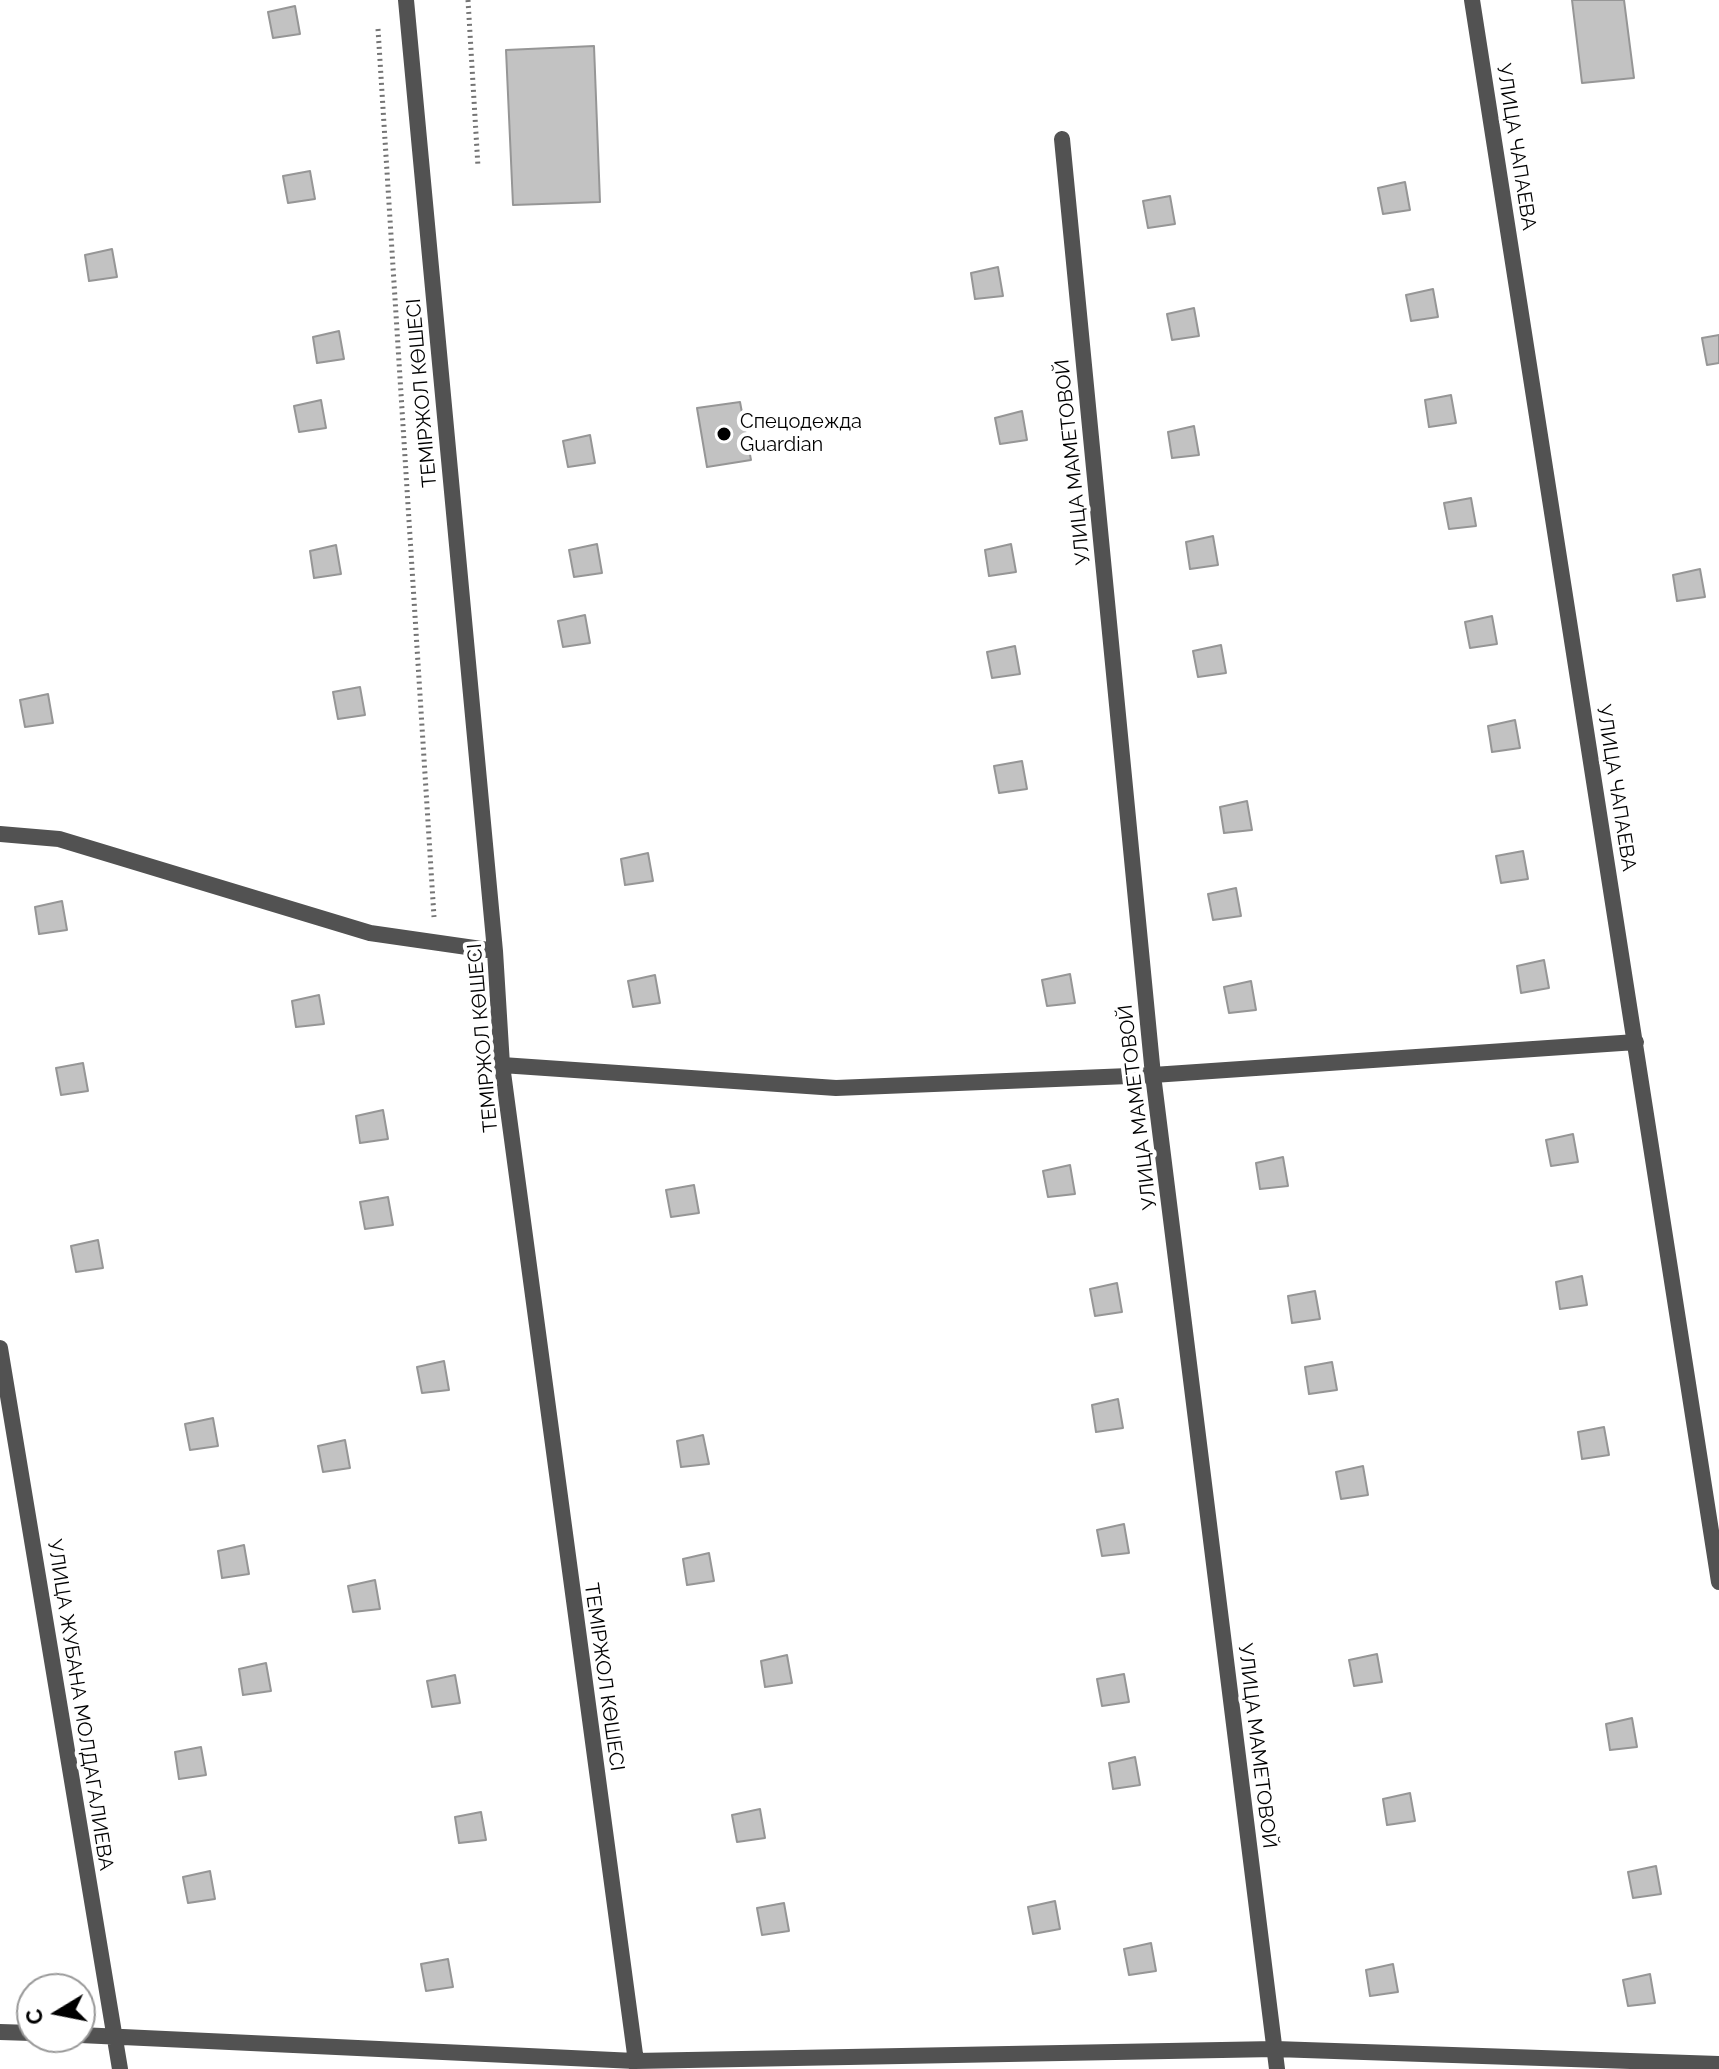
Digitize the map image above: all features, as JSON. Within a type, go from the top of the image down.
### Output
[{"type":"street","name":"ТЕМІРЖОЛ КӨШЕСІ","points":[[406,0],[495,951],[502,1065],[636,2065]]},
{"type":"street","name":"УЛИЦА ЧАПАЕВА","points":[[1472,0],[1719,1582]]},
{"type":"street","name":"УЛИЦА МАМЕТОВОЙ","points":[[1062,139],[1153,1075],[1277,2069]]},
{"type":"street","points":[[0,834],[59,839],[370,933],[495,951]]},
{"type":"street","points":[[502,1065],[836,1088],[1153,1075],[1636,1042]]},
{"type":"street","name":"УЛИЦА ЖУБАНА МОЛДАГАЛИЕВА","points":[[0,1348],[120,2069]]},
{"type":"street","points":[[96,2036],[636,2065],[1275,2049],[1719,2064]]},
{"type":"path","points":[[468,0],[478,167]]},
{"type":"path","points":[[377,16],[435,942]]},
{"type":"building","points":[[1572,0],[1624,0],[1634,78],[1582,83]]},
{"type":"building","points":[[295,6],[300,34],[273,38],[268,12]]},
{"type":"building","points":[[594,46],[600,202],[513,205],[506,50]]},
{"type":"building","points":[[310,171],[315,199],[288,203],[283,176]]},
{"type":"building","points":[[1405,182],[1410,210],[1383,214],[1378,188]]},
{"type":"building","points":[[1170,196],[1175,224],[1148,228],[1143,201]]},
{"type":"building","points":[[112,249],[117,277],[89,281],[85,255]]},
{"type":"building","points":[[998,267],[1003,296],[975,299],[971,273]]},
{"type":"building","points":[[1433,289],[1438,317],[1411,321],[1406,295]]},
{"type":"building","points":[[1194,308],[1199,336],[1172,340],[1167,314]]},
{"type":"building","points":[[339,331],[344,359],[317,363],[313,337]]},
{"type":"building","points":[[1719,335],[1719,363],[1707,365],[1702,338]]},
{"type":"building","points":[[1451,395],[1456,423],[1429,427],[1425,400]]},
{"type":"building","points":[[321,400],[326,428],[299,432],[294,406]]},
{"type":"building","name":"Спецодежда Guardian","points":[[740,402],[751,460],[707,467],[697,408]]},
{"type":"building","points":[[1022,411],[1027,440],[1000,444],[995,418]]},
{"type":"building","points":[[1194,426],[1199,455],[1172,458],[1168,432]]},
{"type":"building","points":[[590,435],[595,463],[568,467],[563,441]]},
{"type":"building","points":[[1471,498],[1476,526],[1449,529],[1444,503]]},
{"type":"building","points":[[1213,536],[1218,565],[1190,569],[1186,542]]},
{"type":"building","points":[[597,544],[602,573],[574,577],[569,550]]},
{"type":"building","points":[[1011,544],[1016,572],[989,576],[985,550]]},
{"type":"building","points":[[336,545],[341,574],[314,578],[310,551]]},
{"type":"building","points":[[1700,569],[1705,597],[1677,601],[1673,575]]},
{"type":"building","points":[[585,615],[590,643],[563,647],[558,621]]},
{"type":"building","points":[[1492,616],[1497,644],[1470,648],[1465,622]]},
{"type":"building","points":[[1221,645],[1226,673],[1198,677],[1193,651]]},
{"type":"building","points":[[1015,646],[1020,674],[992,678],[987,652]]},
{"type":"building","points":[[360,687],[365,715],[338,719],[333,692]]},
{"type":"building","points":[[48,694],[53,723],[25,727],[20,700]]},
{"type":"building","points":[[1515,720],[1520,748],[1492,752],[1488,726]]},
{"type":"building","points":[[1022,761],[1027,789],[999,793],[994,766]]},
{"type":"building","points":[[1247,801],[1252,830],[1224,833],[1220,807]]},
{"type":"building","points":[[1523,851],[1528,879],[1501,883],[1496,856]]},
{"type":"building","points":[[648,853],[653,881],[625,885],[621,859]]},
{"type":"building","points":[[1236,888],[1241,916],[1213,920],[1208,894]]},
{"type":"building","points":[[62,901],[67,930],[39,934],[35,907]]},
{"type":"building","points":[[1544,960],[1549,988],[1521,993],[1517,966]]},
{"type":"building","points":[[1070,974],[1075,1003],[1047,1006],[1042,980]]},
{"type":"building","points":[[655,975],[660,1003],[633,1007],[628,981]]},
{"type":"building","points":[[1251,981],[1256,1010],[1229,1013],[1224,987]]},
{"type":"building","points":[[319,995],[324,1024],[296,1027],[292,1001]]},
{"type":"building","points":[[83,1063],[88,1091],[61,1095],[56,1068]]},
{"type":"building","points":[[383,1110],[388,1139],[360,1143],[356,1116]]},
{"type":"building","points":[[1573,1134],[1578,1162],[1551,1166],[1546,1140]]},
{"type":"building","points":[[1283,1157],[1288,1186],[1260,1189],[1256,1163]]},
{"type":"building","points":[[1070,1165],[1075,1194],[1048,1197],[1043,1171]]},
{"type":"building","points":[[694,1185],[699,1213],[671,1217],[666,1190]]},
{"type":"building","points":[[388,1197],[393,1225],[365,1229],[360,1202]]},
{"type":"building","points":[[98,1240],[103,1268],[76,1272],[71,1246]]},
{"type":"building","points":[[1582,1276],[1587,1305],[1560,1309],[1556,1282]]},
{"type":"building","points":[[1117,1283],[1122,1312],[1095,1316],[1090,1289]]},
{"type":"building","points":[[1315,1291],[1320,1319],[1292,1323],[1288,1296]]},
{"type":"building","points":[[444,1361],[449,1390],[422,1393],[417,1367]]},
{"type":"building","points":[[1332,1362],[1337,1390],[1309,1394],[1305,1367]]},
{"type":"building","points":[[1118,1399],[1123,1428],[1096,1432],[1092,1405]]},
{"type":"building","points":[[213,1418],[218,1446],[190,1450],[185,1424]]},
{"type":"building","points":[[1604,1427],[1609,1455],[1582,1459],[1578,1432]]},
{"type":"building","points":[[703,1435],[709,1464],[681,1467],[677,1441]]},
{"type":"building","points":[[345,1440],[350,1468],[323,1472],[318,1446]]},
{"type":"building","points":[[1363,1466],[1368,1495],[1341,1499],[1336,1472]]},
{"type":"building","points":[[1124,1524],[1129,1553],[1102,1556],[1097,1530]]},
{"type":"building","points":[[244,1545],[249,1574],[222,1578],[218,1551]]},
{"type":"building","points":[[709,1553],[714,1581],[687,1585],[683,1559]]},
{"type":"building","points":[[375,1580],[380,1609],[353,1612],[348,1586]]},
{"type":"building","points":[[1377,1654],[1382,1682],[1354,1686],[1349,1660]]},
{"type":"building","points":[[787,1655],[792,1683],[765,1687],[761,1661]]},
{"type":"building","points":[[266,1663],[271,1691],[243,1695],[239,1669]]},
{"type":"building","points":[[1124,1674],[1129,1702],[1102,1706],[1097,1679]]},
{"type":"building","points":[[455,1675],[460,1703],[432,1707],[427,1681]]},
{"type":"building","points":[[1632,1718],[1637,1747],[1610,1750],[1606,1724]]},
{"type":"building","points":[[201,1747],[206,1775],[179,1779],[175,1752]]},
{"type":"building","points":[[1135,1757],[1140,1785],[1113,1789],[1109,1763]]},
{"type":"building","points":[[1410,1793],[1415,1821],[1387,1825],[1383,1799]]},
{"type":"building","points":[[760,1809],[765,1838],[737,1842],[732,1815]]},
{"type":"building","points":[[481,1812],[486,1840],[459,1843],[455,1817]]},
{"type":"building","points":[[1656,1866],[1661,1894],[1633,1898],[1628,1872]]},
{"type":"building","points":[[210,1871],[215,1899],[188,1903],[183,1877]]},
{"type":"building","points":[[1055,1901],[1060,1929],[1033,1934],[1028,1907]]},
{"type":"building","points":[[784,1903],[789,1931],[762,1935],[757,1908]]},
{"type":"building","points":[[1151,1943],[1156,1971],[1129,1975],[1124,1949]]},
{"type":"building","points":[[448,1959],[453,1987],[426,1991],[421,1964]]},
{"type":"building","points":[[1393,1964],[1398,1992],[1370,1996],[1366,1970]]},
{"type":"building","points":[[1650,1974],[1655,2003],[1628,2006],[1623,1980]]},
{"type":"place","name":"Спецодежда Guardian","points":[[724,434]]}]
